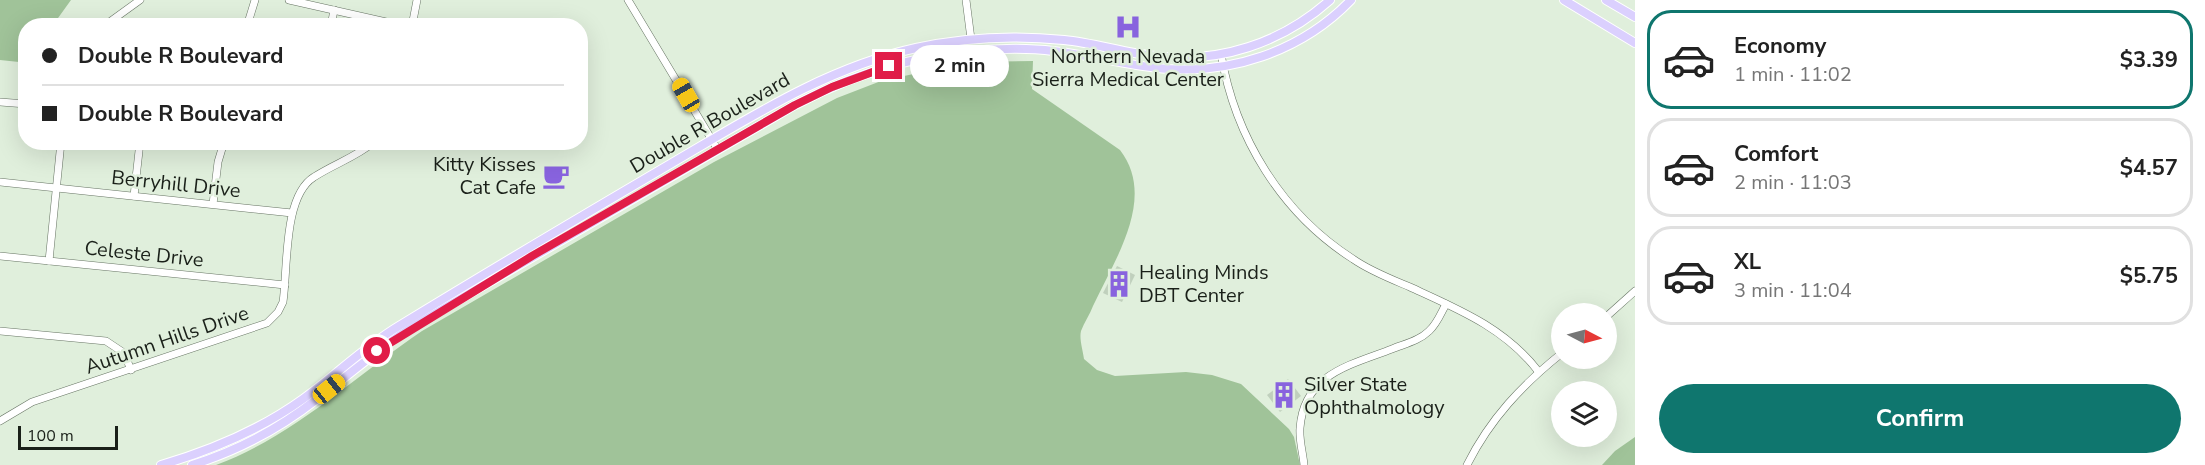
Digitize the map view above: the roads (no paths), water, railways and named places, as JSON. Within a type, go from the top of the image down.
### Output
[{"type":"main road","name":"Double R Boulevard","points":[[161,465],[204,452],[265,424],[306,397],[386,334],[777,101],[845,69],[915,48],[971,39],[1014,37],[1057,39],[1169,57],[1221,54],[1260,44],[1282,34],[1305,20],[1330,0]]},
{"type":"main road","name":"Double R Boulevard","points":[[192,465],[242,445],[289,419],[405,332],[718,150],[832,87],[889,66],[946,54],[984,50],[1044,50],[1086,54],[1163,69],[1223,66],[1254,60],[1292,44],[1326,23],[1351,0]]},
{"type":"main road","points":[[1564,0],[1635,43]]},
{"type":"main road","points":[[1606,0],[1635,17]]},
{"type":"street","points":[[115,18],[140,0]]},
{"type":"street","points":[[249,18],[255,0]]},
{"type":"street","points":[[289,0],[369,18]]},
{"type":"street","points":[[414,18],[417,0]]},
{"type":"street","points":[[628,0],[718,150]]},
{"type":"street","points":[[966,0],[971,39]]},
{"type":"street","points":[[332,18],[334,10]]},
{"type":"street","points":[[1221,54],[1226,83],[1253,151],[1294,210],[1353,260],[1474,317],[1498,332],[1538,371]]},
{"type":"street","points":[[0,102],[18,103]]},
{"type":"street","points":[[48,261],[60,150]]},
{"type":"street","points":[[134,196],[139,150]]},
{"type":"street","points":[[213,204],[218,162],[222,150]]},
{"type":"street","name":"Autumn Hills Drive","points":[[0,421],[23,406],[267,323],[282,307],[292,213],[296,197],[307,183],[361,150]]},
{"type":"street","name":"Berryhill Drive","points":[[0,182],[292,213]]},
{"type":"street","name":"Celeste Drive","points":[[0,256],[285,285]]},
{"type":"street","points":[[1617,307],[1635,291]]},
{"type":"street","points":[[1304,465],[1300,429],[1302,418],[1313,392],[1324,378],[1346,365],[1422,338],[1431,330],[1446,304]]},
{"type":"street","points":[[0,331],[106,341],[124,353],[131,370]]},
{"type":"street","points":[[1467,465],[1493,420],[1526,383],[1551,361]]},
{"type":"place","name":"Northern Nevada Sierra Medical Center","points":[[1128,27]]},
{"type":"place","name":"Kitty Kisses Cat Cafe","points":[[556,176]]},
{"type":"place","name":"Healing Minds DBT Center","points":[[1119,284]]},
{"type":"place","name":"Silver State Ophthalmology","points":[[1284,395]]}]
